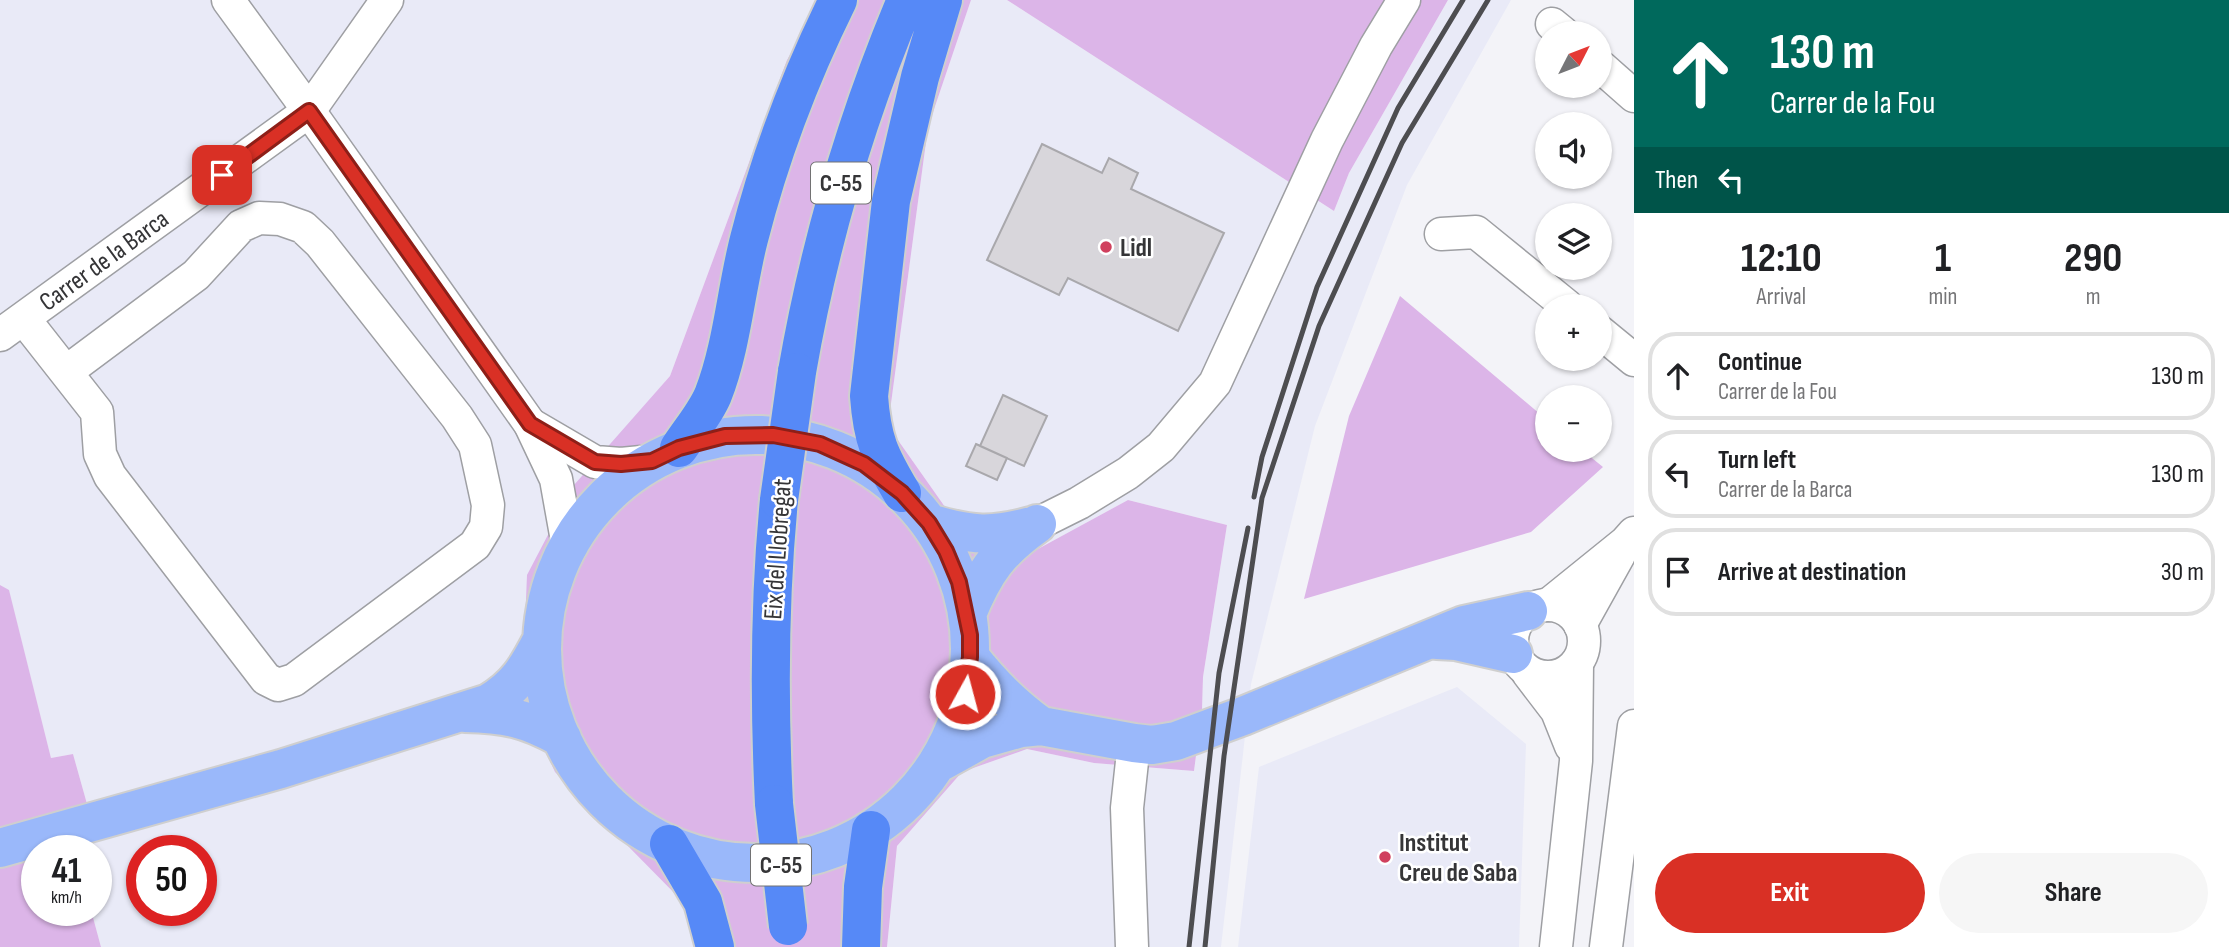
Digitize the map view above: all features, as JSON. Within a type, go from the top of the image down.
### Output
[{"type":"highway","points":[[666,454],[712,398],[769,167],[792,100],[838,0]]},
{"type":"highway","name":"Eix del Llobregat","points":[[790,936],[774,804],[770,674],[772,588],[779,500],[797,372],[824,238],[886,47],[906,0]]},
{"type":"highway","points":[[902,493],[877,447],[871,425],[869,396],[891,201],[920,77],[943,0]]},
{"type":"highway","points":[[861,947],[863,887],[871,830]]},
{"type":"highway","points":[[669,844],[703,902],[715,947]]},
{"type":"main road","points":[[773,435],[820,444],[864,464],[902,493],[929,523],[946,551],[959,582],[967,614],[970,657],[965,694],[954,730],[937,764],[908,801],[871,830],[845,844],[816,855],[757,863],[697,855],[669,844],[642,830],[602,797],[576,765],[562,738],[545,685],[542,640],[545,607],[551,586],[568,545],[596,506],[622,481],[666,454],[725,436],[773,435]]},
{"type":"main road","points":[[929,523],[976,535],[1008,533],[1037,524]]},
{"type":"main road","points":[[967,614],[990,567],[1012,542],[1037,524]]},
{"type":"main road","points":[[937,764],[982,739],[1021,728],[1041,726],[1152,745],[1176,741],[1464,625],[1538,608]]},
{"type":"main road","points":[[1427,639],[1456,641],[1521,663]]},
{"type":"main road","points":[[8,846],[281,769],[489,703],[505,693],[521,677],[542,640]]},
{"type":"main road","points":[[970,657],[1004,697],[1041,726]]},
{"type":"main road","points":[[463,713],[499,714],[521,719],[562,738]]},
{"type":"street","points":[[228,0],[530,424],[556,479],[568,545]]},
{"type":"street","name":"Carrer de la Barca","points":[[12,327],[309,111],[387,0]]},
{"type":"street","points":[[1037,524],[1079,503],[1128,473],[1161,447],[1215,383],[1327,140],[1376,46],[1404,0]]},
{"type":"street","points":[[1612,77],[1634,96]]},
{"type":"street","points":[[12,327],[66,372],[97,412],[100,454],[110,476],[266,679],[278,685],[294,680],[475,545],[486,527],[488,505],[475,445],[457,417],[320,243],[303,227],[281,219],[259,218],[241,226],[196,275],[66,372]]},
{"type":"street","points":[[1441,234],[1476,232],[1552,294]]},
{"type":"street","points":[[1612,342],[1634,360]]},
{"type":"street","points":[[530,424],[595,462],[621,464],[666,454]]},
{"type":"street","points":[[1576,761],[1557,711],[1521,663],[1511,635],[1515,625],[1630,537]]},
{"type":"street","points":[[1580,625],[1630,537]]},
{"type":"street","points":[[1521,663],[1549,678],[1570,671],[1577,663],[1584,645],[1580,625],[1567,610],[1538,608]]},
{"type":"street","points":[[1556,947],[1576,761],[1577,663]]},
{"type":"street","points":[[1606,947],[1634,726]]},
{"type":"street","points":[[1132,947],[1126,808],[1134,743]]},
{"type":"shaded area","points":[[0,0],[821,0],[787,60],[670,376],[624,429],[690,909],[702,947],[101,947],[95,926],[112,926],[112,835],[84,835],[89,811],[73,754],[51,758],[9,591],[0,585]]},
{"type":"shaded area","points":[[821,0],[971,0],[928,127],[888,426],[950,514],[1036,550],[1128,500],[1227,525],[1203,677],[1202,710],[1194,771],[1094,763],[1027,749],[962,772],[897,846],[887,947],[702,947],[690,909],[555,772],[522,697],[527,575],[574,485],[670,376],[787,60]]},
{"type":"shaded area","points":[[971,0],[1007,0],[1334,211],[1349,173],[1448,0],[1511,0],[1407,185],[1315,426],[1251,684],[1221,947],[887,947],[897,846],[962,772],[1027,749],[1094,763],[1194,771],[1202,710],[1203,677],[1227,525],[1128,500],[1036,550],[950,514],[888,426],[928,127]]},
{"type":"shaded area","points":[[1007,0],[1448,0],[1349,173],[1334,211]]},
{"type":"shaded area","points":[[1400,296],[1535,410],[1535,462],[1597,462],[1603,467],[1531,532],[1304,599],[1349,416]]},
{"type":"shaded area","points":[[0,585],[9,590],[51,758],[73,754],[89,811],[84,835],[21,835],[21,926],[95,926],[101,947],[0,947]]},
{"type":"shaded area","name":"Institut Creu de Saba","points":[[1457,687],[1526,744],[1519,947],[1238,947],[1259,767]]},
{"type":"building","name":"Lidl","points":[[1042,144],[1102,173],[1109,158],[1138,173],[1131,189],[1224,233],[1178,331],[1068,278],[1059,295],[987,260]]},
{"type":"building","points":[[1003,395],[1047,416],[1024,466],[980,446]]},
{"type":"building","points":[[976,444],[1007,458],[997,480],[966,466]]},
{"type":"railway","points":[[1254,497],[1262,457],[1317,287],[1398,108],[1463,0]]},
{"type":"railway","points":[[1205,947],[1224,756],[1262,498],[1319,326],[1402,143],[1488,0]]},
{"type":"railway","points":[[1189,947],[1219,673],[1248,528]]},
{"type":"place","name":"Lidl","points":[[1106,247]]},
{"type":"place","name":"Institut Creu de Saba","points":[[1385,857]]},
{"type":"route","points":[[222,175],[309,111],[530,424],[595,462],[621,464],[652,461],[679,448],[725,436],[773,435],[820,444],[864,464],[916,507],[946,551],[959,582],[970,635],[965,694]]}]
